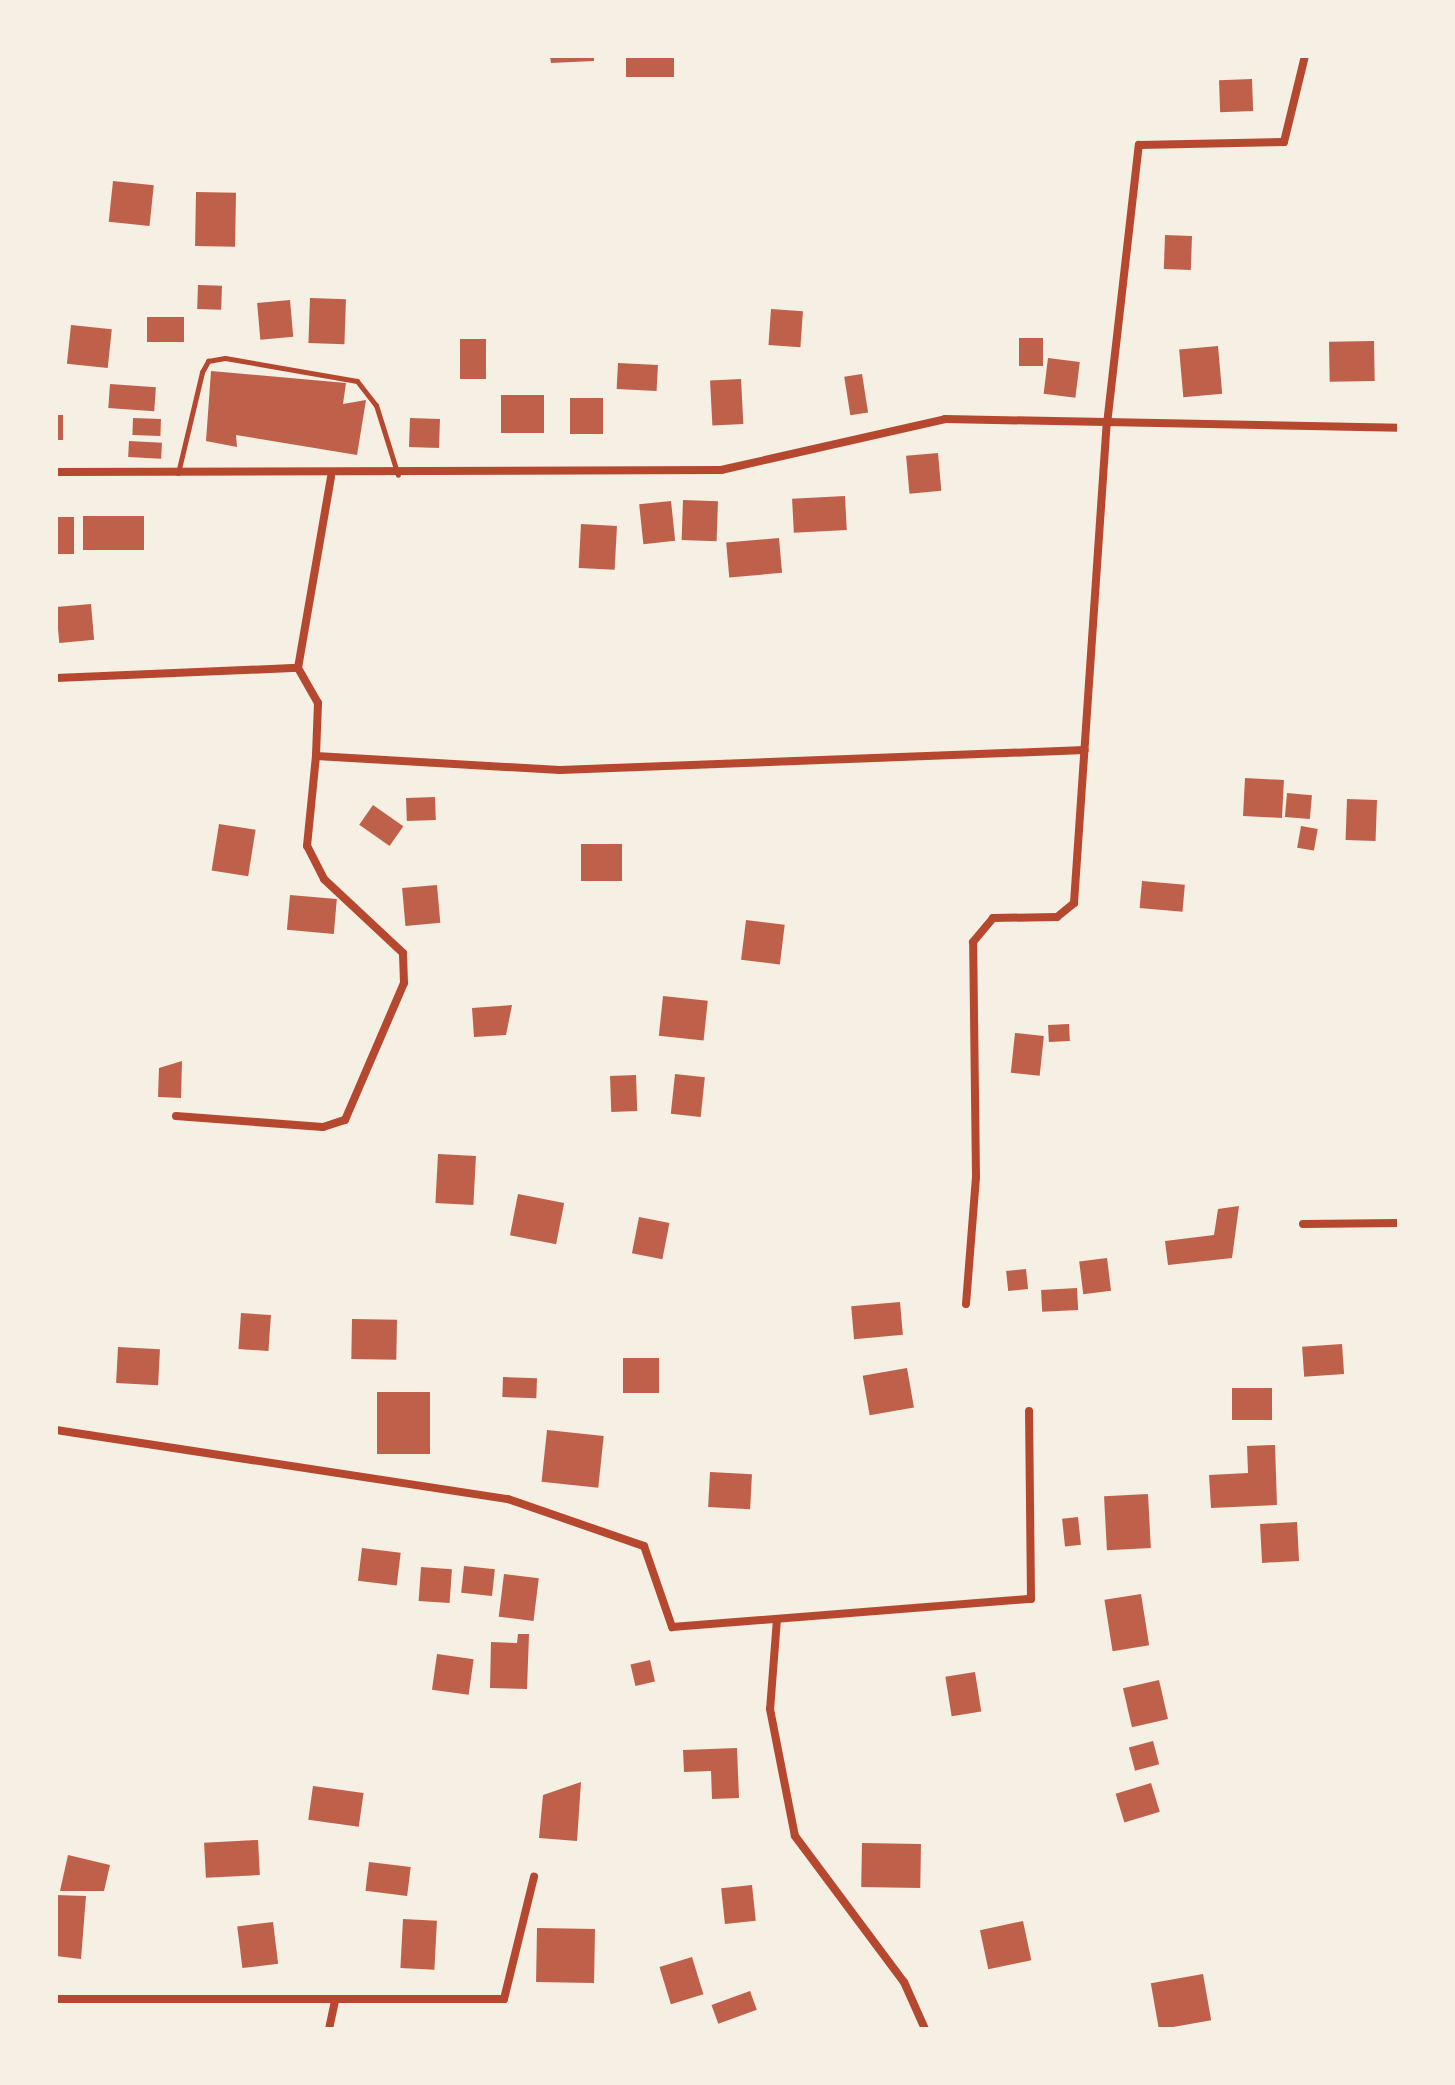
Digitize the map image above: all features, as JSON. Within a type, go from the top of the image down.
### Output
[{"type":"street","points":[[966,1304],[976,1177],[973,942],[993,918],[1057,917],[1074,903],[1107,424],[1139,145],[1284,142],[1305,56]]},
{"type":"street","points":[[56,472],[331,477],[721,470],[945,419],[1399,428]]},
{"type":"street","points":[[176,1116],[323,1127],[345,1120],[404,983],[403,953],[324,879],[307,846],[318,703],[298,668],[331,477]]},
{"type":"street","points":[[56,678],[298,668]]},
{"type":"street","points":[[316,756],[560,770],[1085,750]]},
{"type":"street","points":[[1303,1224],[1399,1223]]},
{"type":"street","points":[[56,1430],[508,1499],[644,1546],[672,1627],[1031,1599],[1029,1411]]},
{"type":"street","points":[[777,1619],[770,1709],[795,1836],[904,1982],[925,2029]]},
{"type":"street","points":[[56,1999],[504,1999],[534,1877]]},
{"type":"street","points":[[329,2029],[335,2001]]},
{"type":"lane","points":[[178,474],[202,372],[208,361],[225,358],[357,381],[376,405],[398,475]]},
{"type":"building","points":[[550,56],[594,56],[594,61],[551,63]]},
{"type":"building","points":[[626,56],[674,56],[674,77],[626,77]]},
{"type":"building","points":[[1252,79],[1253,111],[1220,112],[1219,80]]},
{"type":"building","points":[[113,181],[154,185],[149,226],[109,222]]},
{"type":"building","points":[[196,192],[236,193],[235,247],[195,246]]},
{"type":"building","points":[[1165,235],[1192,236],[1191,270],[1164,269]]},
{"type":"building","points":[[198,285],[222,286],[221,310],[197,309]]},
{"type":"building","points":[[310,298],[346,299],[344,344],[308,343]]},
{"type":"building","points":[[290,300],[293,337],[260,340],[257,303]]},
{"type":"building","points":[[771,309],[803,311],[800,347],[768,345]]},
{"type":"building","points":[[147,317],[184,317],[184,342],[147,342]]},
{"type":"building","points":[[71,325],[112,329],[108,368],[67,364]]},
{"type":"building","points":[[1019,338],[1043,338],[1043,366],[1019,366]]},
{"type":"building","points":[[460,339],[486,339],[486,379],[460,379]]},
{"type":"building","points":[[1374,341],[1375,381],[1330,382],[1329,342]]},
{"type":"building","points":[[1218,346],[1222,394],[1183,397],[1179,349]]},
{"type":"building","points":[[1048,358],[1080,362],[1075,398],[1044,394]]},
{"type":"building","points":[[618,363],[658,365],[657,391],[617,389]]},
{"type":"building","points":[[211,371],[346,383],[343,404],[366,400],[357,455],[236,435],[237,447],[206,441]]},
{"type":"building","points":[[862,374],[868,413],[850,415],[844,377]]},
{"type":"building","points":[[741,379],[743,424],[712,426],[710,381]]},
{"type":"building","points":[[110,384],[156,387],[154,411],[108,408]]},
{"type":"building","points":[[501,395],[544,395],[544,433],[501,433]]},
{"type":"building","points":[[570,398],[603,398],[603,434],[570,434]]},
{"type":"building","points":[[56,415],[63,415],[63,440],[56,440]]},
{"type":"building","points":[[133,418],[161,419],[160,436],[132,435]]},
{"type":"building","points":[[410,418],[440,419],[439,448],[409,447]]},
{"type":"building","points":[[129,441],[162,443],[161,459],[128,457]]},
{"type":"building","points":[[938,453],[941,491],[909,494],[906,456]]},
{"type":"building","points":[[845,496],[847,530],[794,533],[792,499]]},
{"type":"building","points":[[683,500],[718,501],[717,541],[682,540]]},
{"type":"building","points":[[671,501],[675,541],[643,544],[639,504]]},
{"type":"building","points":[[83,516],[144,516],[144,550],[83,550]]},
{"type":"building","points":[[56,517],[74,517],[74,554],[56,554]]},
{"type":"building","points":[[581,524],[617,526],[615,570],[579,568]]},
{"type":"building","points":[[779,538],[782,573],[729,577],[726,543]]},
{"type":"building","points":[[91,604],[94,640],[59,643],[56,607]]},
{"type":"building","points":[[1245,778],[1284,780],[1282,818],[1243,816]]},
{"type":"building","points":[[1287,793],[1312,795],[1310,819],[1285,817]]},
{"type":"building","points":[[435,797],[436,820],[407,821],[406,798]]},
{"type":"building","points":[[1347,799],[1377,800],[1376,841],[1346,840]]},
{"type":"building","points":[[373,805],[403,826],[390,846],[359,825]]},
{"type":"building","points":[[219,824],[256,830],[248,876],[212,870]]},
{"type":"building","points":[[1301,826],[1318,829],[1314,851],[1297,848]]},
{"type":"building","points":[[581,844],[622,844],[622,881],[581,881]]},
{"type":"building","points":[[1142,881],[1185,885],[1182,912],[1140,908]]},
{"type":"building","points":[[437,885],[440,923],[405,926],[402,888]]},
{"type":"building","points":[[290,895],[337,899],[334,934],[287,930]]},
{"type":"building","points":[[746,920],[785,925],[780,964],[741,960]]},
{"type":"building","points":[[663,996],[708,1001],[704,1040],[659,1036]]},
{"type":"building","points":[[512,1005],[506,1035],[474,1037],[472,1008]]},
{"type":"building","points":[[1069,1024],[1070,1041],[1049,1042],[1048,1025]]},
{"type":"building","points":[[1015,1033],[1044,1036],[1040,1076],[1011,1073]]},
{"type":"building","points":[[182,1061],[181,1098],[158,1097],[159,1068]]},
{"type":"building","points":[[675,1074],[705,1077],[701,1117],[671,1114]]},
{"type":"building","points":[[636,1075],[637,1111],[611,1112],[610,1076]]},
{"type":"building","points":[[438,1154],[476,1156],[473,1205],[435,1203]]},
{"type":"building","points":[[518,1194],[564,1203],[556,1244],[510,1235]]},
{"type":"building","points":[[1239,1206],[1232,1258],[1168,1265],[1165,1241],[1214,1235],[1218,1209]]},
{"type":"building","points":[[639,1217],[669,1223],[662,1259],[632,1253]]},
{"type":"building","points":[[1107,1258],[1111,1291],[1083,1294],[1079,1261]]},
{"type":"building","points":[[1026,1269],[1028,1289],[1008,1291],[1006,1271]]},
{"type":"building","points":[[1077,1288],[1078,1310],[1042,1312],[1041,1290]]},
{"type":"building","points":[[900,1302],[903,1335],[854,1339],[851,1306]]},
{"type":"building","points":[[241,1313],[271,1315],[268,1351],[238,1349]]},
{"type":"building","points":[[352,1319],[397,1320],[396,1360],[351,1359]]},
{"type":"building","points":[[1342,1344],[1344,1374],[1304,1377],[1302,1347]]},
{"type":"building","points":[[118,1347],[160,1349],[158,1385],[116,1383]]},
{"type":"building","points":[[623,1358],[659,1358],[659,1393],[623,1393]]},
{"type":"building","points":[[907,1368],[914,1407],[870,1415],[863,1376]]},
{"type":"building","points":[[503,1377],[537,1378],[536,1398],[502,1397]]},
{"type":"building","points":[[1232,1388],[1272,1388],[1272,1420],[1232,1420]]},
{"type":"building","points":[[377,1392],[430,1392],[430,1454],[377,1454]]},
{"type":"building","points":[[547,1430],[604,1436],[598,1488],[542,1482]]},
{"type":"building","points":[[1275,1445],[1277,1505],[1211,1508],[1209,1475],[1248,1473],[1247,1446]]},
{"type":"building","points":[[710,1472],[752,1474],[750,1509],[708,1507]]},
{"type":"building","points":[[1148,1494],[1151,1548],[1107,1550],[1104,1496]]},
{"type":"building","points":[[1078,1517],[1081,1545],[1065,1547],[1062,1519]]},
{"type":"building","points":[[1297,1522],[1299,1561],[1262,1563],[1260,1524]]},
{"type":"building","points":[[362,1548],[401,1553],[397,1586],[358,1581]]},
{"type":"building","points":[[464,1566],[495,1569],[492,1596],[461,1593]]},
{"type":"building","points":[[421,1567],[452,1569],[450,1603],[419,1601]]},
{"type":"building","points":[[504,1574],[539,1578],[533,1621],[499,1617]]},
{"type":"building","points":[[1141,1594],[1149,1645],[1113,1651],[1104,1600]]},
{"type":"building","points":[[518,1634],[529,1634],[527,1689],[490,1688],[491,1642],[517,1643]]},
{"type":"building","points":[[437,1654],[474,1659],[469,1695],[432,1690]]},
{"type":"building","points":[[650,1660],[655,1681],[635,1686],[631,1664]]},
{"type":"building","points":[[975,1672],[981,1712],[952,1716],[945,1677]]},
{"type":"building","points":[[1159,1680],[1168,1719],[1132,1727],[1123,1688]]},
{"type":"building","points":[[1153,1741],[1159,1764],[1135,1771],[1129,1747]]},
{"type":"building","points":[[737,1748],[739,1798],[712,1799],[711,1771],[684,1772],[683,1750]]},
{"type":"building","points":[[581,1782],[577,1841],[539,1838],[543,1795]]},
{"type":"building","points":[[1151,1783],[1160,1812],[1124,1823],[1116,1794]]},
{"type":"building","points":[[313,1786],[364,1793],[359,1827],[308,1820]]},
{"type":"building","points":[[258,1840],[260,1875],[206,1878],[204,1843]]},
{"type":"building","points":[[862,1843],[921,1844],[920,1888],[861,1887]]},
{"type":"building","points":[[68,1855],[110,1865],[104,1891],[60,1891]]},
{"type":"building","points":[[369,1862],[411,1867],[407,1896],[365,1891]]},
{"type":"building","points":[[752,1885],[756,1921],[725,1924],[721,1888]]},
{"type":"building","points":[[56,1895],[86,1896],[81,1959],[56,1956]]},
{"type":"building","points":[[403,1919],[437,1921],[434,1970],[400,1968]]},
{"type":"building","points":[[1023,1921],[1031,1960],[988,1969],[980,1930]]},
{"type":"building","points":[[273,1922],[278,1964],[242,1968],[237,1926]]},
{"type":"building","points":[[537,1928],[595,1929],[594,1983],[536,1982]]},
{"type":"building","points":[[692,1957],[703,1994],[671,2004],[659,1967]]},
{"type":"building","points":[[1203,1974],[1211,2020],[1159,2029],[1151,1983]]},
{"type":"building","points":[[750,1991],[757,2010],[718,2024],[711,2005]]}]
